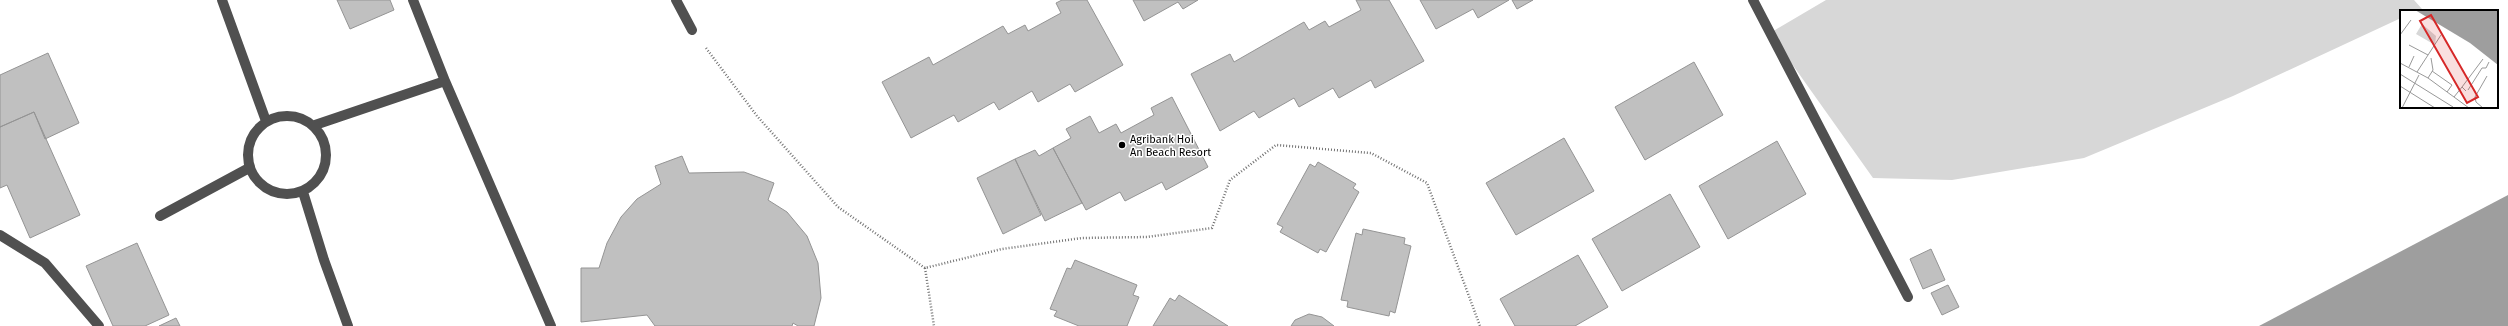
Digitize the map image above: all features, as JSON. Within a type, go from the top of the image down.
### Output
[{"type":"street","points":[[222,0],[266,121]]},
{"type":"street","points":[[413,0],[445,81],[551,326]]},
{"type":"street","points":[[676,0],[692,30]]},
{"type":"street","points":[[1753,0],[1908,297]]},
{"type":"street","points":[[315,125],[445,81]]},
{"type":"street","points":[[291,115],[315,125],[327,149],[322,174],[303,192],[290,195],[265,188],[249,168],[250,141],[266,121],[291,115]]},
{"type":"street","points":[[160,216],[249,168]]},
{"type":"street","points":[[303,192],[324,260],[348,326]]},
{"type":"street","points":[[0,235],[45,263],[99,326]]},
{"type":"path","points":[[692,30],[757,116],[838,207],[925,268],[934,326]]},
{"type":"path","points":[[925,268],[1002,249],[1082,238],[1147,237],[1212,228],[1230,180],[1276,145],[1371,153],[1427,183],[1480,326]]},
{"type":"shaded area","points":[[1826,0],[2414,0],[2422,9],[2400,10],[2400,18],[2233,96],[2084,158],[1952,180],[1873,178],[1770,33]]},
{"type":"shaded area","points":[[2508,195],[2508,326],[2259,326]]},
{"type":"building","points":[[337,0],[390,0],[394,10],[350,29]]},
{"type":"building","points":[[1062,0],[1087,0],[1123,65],[1075,92],[1070,84],[1038,102],[1032,91],[999,110],[994,102],[958,122],[954,115],[911,138],[882,82],[929,57],[933,65],[1003,26],[1008,34],[1025,25],[1028,31],[1061,13],[1056,3]]},
{"type":"building","points":[[1133,0],[1198,0],[1183,9],[1178,2],[1144,21]]},
{"type":"building","points":[[1356,0],[1389,0],[1424,61],[1375,88],[1371,80],[1339,98],[1333,88],[1299,107],[1294,98],[1259,118],[1254,111],[1220,131],[1191,74],[1230,54],[1234,62],[1304,22],[1309,30],[1325,21],[1329,27],[1361,10]]},
{"type":"building","points":[[1420,0],[1509,0],[1478,18],[1473,9],[1436,29]]},
{"type":"building","points":[[1512,0],[1533,0],[1517,9]]},
{"type":"building","points":[[48,53],[79,123],[45,139],[34,112],[0,127],[0,75]]},
{"type":"building","points":[[1694,62],[1723,115],[1645,160],[1615,107]]},
{"type":"building","points":[[1172,97],[1208,167],[1166,190],[1162,182],[1125,201],[1120,192],[1086,210],[1053,148],[1071,138],[1066,129],[1090,116],[1099,133],[1116,124],[1121,133],[1154,115],[1151,108]]},
{"type":"building","points":[[34,112],[80,215],[30,238],[7,185],[0,188],[0,127]]},
{"type":"building","points":[[1564,138],[1594,191],[1516,235],[1486,183]]},
{"type":"building","points":[[1777,141],[1806,194],[1728,239],[1699,186]]},
{"type":"building","points":[[1053,148],[1082,203],[1045,221],[1015,159],[1035,150],[1039,156]]},
{"type":"building","points":[[682,156],[689,173],[744,172],[774,183],[768,200],[787,212],[807,236],[818,263],[821,298],[814,326],[798,326],[793,323],[792,326],[655,326],[647,315],[581,322],[581,268],[599,268],[607,243],[621,217],[637,199],[661,184],[655,166]]},
{"type":"building","points":[[1015,159],[1041,215],[1003,234],[977,178]]},
{"type":"building","points":[[1318,162],[1356,184],[1353,188],[1359,192],[1326,252],[1320,249],[1318,253],[1280,232],[1283,227],[1277,224],[1310,164],[1315,167]]},
{"type":"building","points":[[1670,194],[1700,247],[1622,291],[1592,239]]},
{"type":"building","points":[[1363,229],[1405,238],[1404,244],[1411,246],[1395,313],[1390,311],[1389,316],[1347,307],[1348,301],[1341,300],[1356,233],[1362,235]]},
{"type":"building","points":[[137,243],[169,315],[145,326],[113,326],[86,266]]},
{"type":"building","points":[[1931,249],[1945,280],[1923,289],[1910,259]]},
{"type":"building","points":[[1578,255],[1608,307],[1575,326],[1515,326],[1500,299]]},
{"type":"building","points":[[1075,260],[1137,285],[1133,295],[1139,297],[1127,326],[1079,326],[1054,316],[1057,311],[1050,309],[1067,268],[1071,269]]},
{"type":"building","points":[[1948,285],[1959,307],[1942,315],[1931,293]]},
{"type":"building","points":[[1179,295],[1228,326],[1153,326],[1170,298],[1175,301]]},
{"type":"building","points":[[1309,314],[1322,317],[1334,326],[1291,326],[1295,320]]},
{"type":"building","points":[[176,318],[180,326],[159,326]]},
{"type":"place","name":"Agribank Hoi An Beach Resort","points":[[1122,145]]}]
